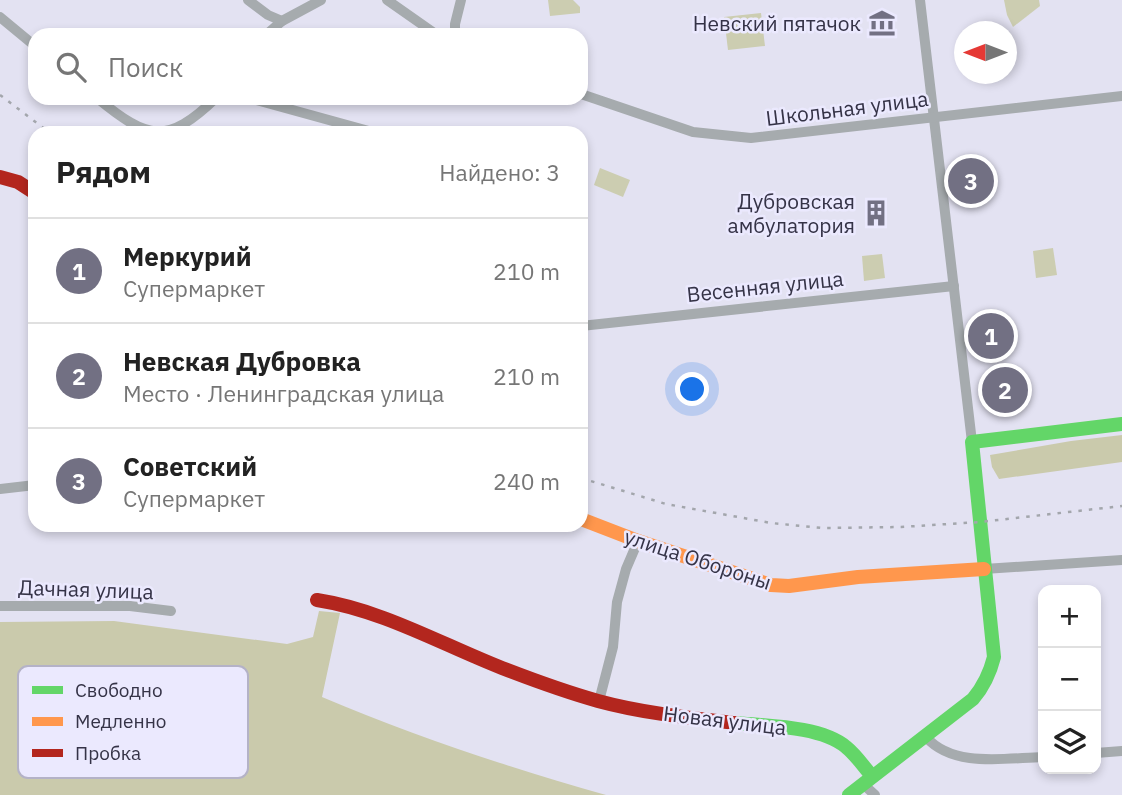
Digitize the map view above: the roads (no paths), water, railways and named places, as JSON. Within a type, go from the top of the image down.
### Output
[{"type":"street","points":[[248,0],[268,15],[282,21]]},
{"type":"street","points":[[274,28],[321,0]]},
{"type":"street","points":[[387,0],[427,28]]},
{"type":"street","points":[[455,28],[461,0]]},
{"type":"street","points":[[849,795],[973,699],[990,674],[993,657],[972,442],[920,0]]},
{"type":"street","points":[[0,17],[28,40]]},
{"type":"street","name":"Школьная улица","points":[[588,96],[694,132],[727,138],[771,137],[1122,96]]},
{"type":"street","points":[[105,105],[137,126]]},
{"type":"street","points":[[180,126],[208,105]]},
{"type":"street","points":[[274,105],[350,126]]},
{"type":"street","points":[[0,177],[18,182],[28,188]]},
{"type":"street","name":"Весенняя улица","points":[[588,325],[954,286]]},
{"type":"street","points":[[972,442],[1122,424]]},
{"type":"street","points":[[0,489],[28,486]]},
{"type":"street","name":"улица Обороны","points":[[588,522],[771,585],[789,586],[858,577],[984,569]]},
{"type":"street","points":[[599,701],[613,647],[617,602],[626,569],[638,541]]},
{"type":"street","points":[[984,569],[1122,559]]},
{"type":"street","name":"Новая улица","points":[[317,600],[344,604],[368,612],[503,668],[599,701],[691,718],[800,730],[830,738],[846,747],[867,780]]},
{"type":"street","name":"Дачная улица","points":[[0,606],[130,606],[171,611]]},
{"type":"street","points":[[926,737],[943,752],[975,759],[1038,757]]},
{"type":"street","points":[[1101,753],[1122,751]]},
{"type":"street","points":[[867,780],[875,795]]},
{"type":"railway","points":[[0,95],[41,126]]},
{"type":"railway","points":[[588,480],[666,504],[771,523],[823,528],[980,522],[1122,506]]},
{"type":"place","name":"Невский пятачок","points":[[882,23]]},
{"type":"place","name":"Советский","points":[[971,181]]},
{"type":"place","name":"Дубровская амбулатория","points":[[876,213]]},
{"type":"place","name":"Меркурий","points":[[991,336]]},
{"type":"place","name":"Невская Дубровка","points":[[1005,390]]}]
